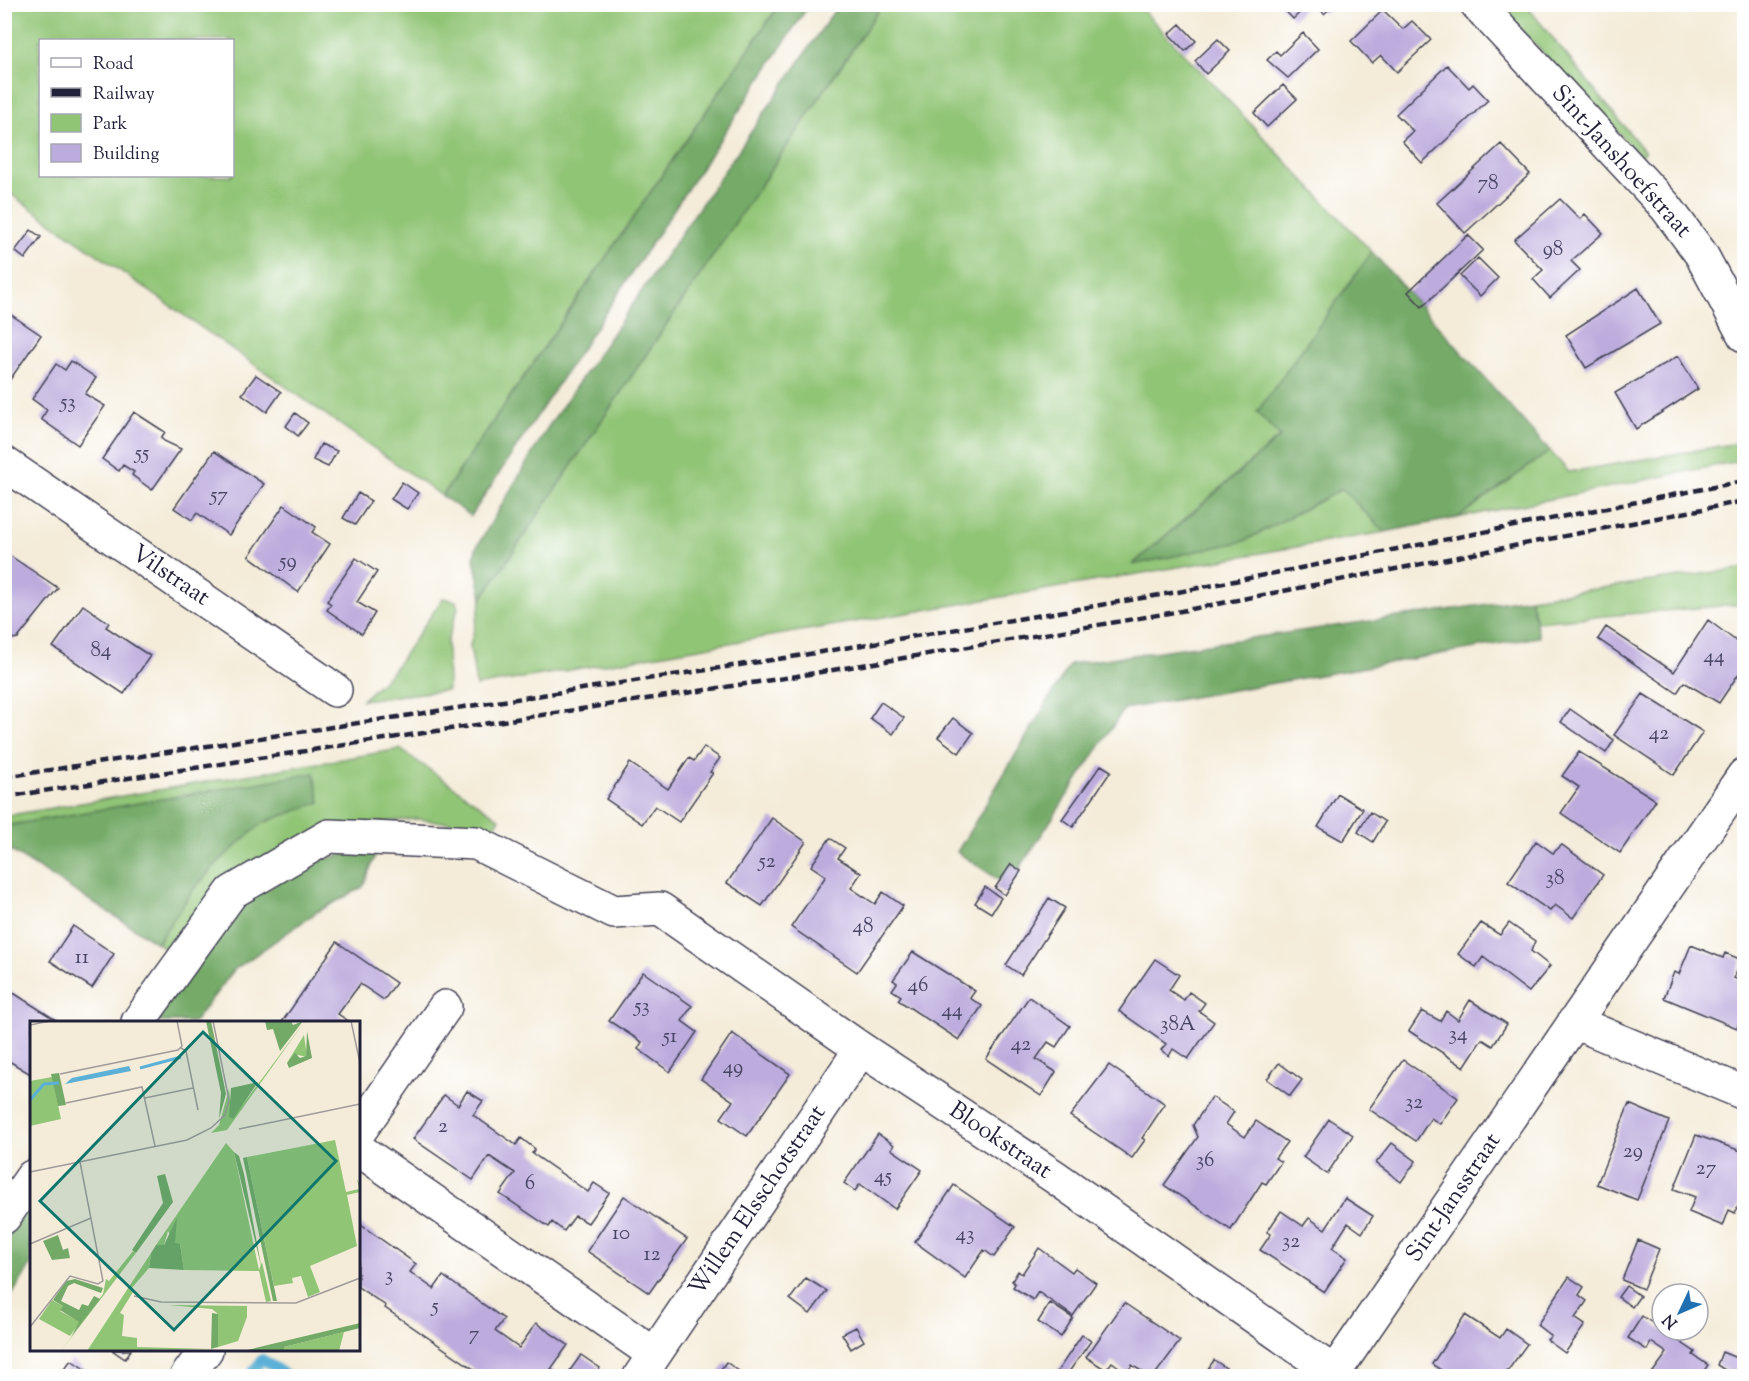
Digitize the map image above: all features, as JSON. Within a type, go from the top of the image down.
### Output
[{"type":"street","name":"Sint-Janshoefstraat","points":[[1477,4],[1666,207],[1701,254],[1744,335]]},
{"type":"street","name":"Vilstraat","points":[[4,463],[335,690]]},
{"type":"street","name":"Sint-Jansstraat","points":[[1336,1375],[1744,775]]},
{"type":"street","name":"Blookstraat","points":[[139,1021],[232,892],[329,836],[476,843],[615,912],[660,909],[861,1049],[1054,1177],[1336,1375]]},
{"type":"street","points":[[360,1130],[445,1007]]},
{"type":"street","points":[[1574,1022],[1744,1093]]},
{"type":"street","name":"Willem Elsschotstraat","points":[[360,1150],[647,1365],[861,1049]]},
{"type":"street","points":[[4,1216],[30,1180]]},
{"type":"street","points":[[187,1377],[205,1351]]},
{"type":"green space","points":[[839,4],[882,5],[482,598],[474,559],[476,548],[548,427]]},
{"type":"green space","points":[[5,5],[779,5],[442,496],[5,190]]},
{"type":"green space","points":[[779,5],[809,5],[471,516],[442,496]]},
{"type":"green space","points":[[882,5],[1138,5],[1372,252],[1311,338],[1280,436],[1133,564],[1244,541],[1342,489],[1385,532],[476,686],[470,645],[482,598]]},
{"type":"green space","points":[[1498,5],[1526,5],[1645,152],[1640,156]]},
{"type":"green space","points":[[1372,252],[1550,451],[1457,518],[1385,532],[1342,489],[1244,541],[1132,565],[1280,437],[1257,412]]},
{"type":"green space","points":[[1744,442],[1744,460],[1457,518],[1550,451],[1569,472]]},
{"type":"green space","points":[[1744,568],[1744,604],[1536,622],[1530,598]]},
{"type":"green space","points":[[443,598],[456,601],[458,608],[447,642],[448,690],[362,700],[392,672]]},
{"type":"green space","points":[[1530,598],[1539,637],[1124,709],[1008,886],[957,852],[1070,664]]},
{"type":"green space","points":[[400,749],[500,819],[495,826],[417,819],[348,825],[170,952],[157,943],[193,890],[219,861],[262,823],[320,802],[314,774],[5,826],[5,816]]},
{"type":"green space","points":[[314,773],[320,802],[262,823],[219,861],[193,890],[157,943],[5,847],[5,826]]},
{"type":"green space","points":[[379,846],[363,887],[317,912],[234,970],[195,1021],[153,1021],[210,938],[249,899],[318,861]]},
{"type":"green space","points":[[30,1202],[30,1267],[5,1306],[5,1240]]},
{"type":"building","points":[[1279,4],[1309,4],[1293,19]]},
{"type":"building","points":[[1316,4],[1335,4],[1324,14]]},
{"type":"building","points":[[1383,10],[1403,29],[1412,21],[1431,40],[1397,72],[1381,55],[1372,63],[1351,41]]},
{"type":"building","points":[[1180,24],[1196,41],[1185,51],[1169,34]]},
{"type":"building","points":[[1303,33],[1318,49],[1288,78],[1267,60],[1276,51],[1280,55]]},
{"type":"building","points":[[1218,39],[1230,51],[1206,74],[1195,61]]},
{"type":"building","points":[[1447,65],[1469,88],[1473,84],[1488,100],[1422,163],[1402,141],[1413,131],[1396,114]]},
{"type":"building","points":[[1283,85],[1297,99],[1267,127],[1254,113]]},
{"type":"building","points":[[1501,144],[1530,174],[1465,233],[1437,203]]},
{"type":"building","points":[[1560,199],[1580,219],[1585,214],[1603,233],[1571,261],[1580,270],[1550,298],[1533,279],[1543,270],[1514,240]]},
{"type":"building","points":[[31,230],[41,237],[25,259],[15,251]]},
{"type":"building","points":[[1468,235],[1483,250],[1422,307],[1408,292]]},
{"type":"building","points":[[1478,258],[1498,278],[1480,296],[1460,276]]},
{"type":"building","points":[[1638,288],[1660,324],[1586,368],[1566,335]]},
{"type":"building","points":[[4,310],[41,335],[7,384],[4,382]]},
{"type":"building","points":[[1678,356],[1698,389],[1636,429],[1615,393]]},
{"type":"building","points":[[71,361],[96,378],[85,394],[105,406],[78,445],[41,419],[47,410],[32,399],[56,364],[65,370]]},
{"type":"building","points":[[256,375],[281,392],[267,412],[242,394]]},
{"type":"building","points":[[134,412],[165,432],[161,438],[164,441],[181,449],[152,490],[132,475],[134,472],[123,465],[119,471],[102,459]]},
{"type":"building","points":[[295,413],[308,423],[298,436],[286,426]]},
{"type":"building","points":[[321,444],[337,451],[328,467],[313,460]]},
{"type":"building","points":[[214,451],[264,484],[229,535],[197,513],[192,520],[174,508]]},
{"type":"building","points":[[402,482],[418,493],[407,509],[391,499]]},
{"type":"building","points":[[358,493],[371,501],[355,525],[343,518]]},
{"type":"building","points":[[284,505],[316,527],[312,532],[330,544],[298,592],[249,556]]},
{"type":"building","points":[[6,553],[58,588],[18,638],[11,639],[4,635]]},
{"type":"building","points":[[356,558],[377,572],[357,602],[375,613],[362,634],[327,610],[331,604],[327,601]]},
{"type":"building","points":[[83,605],[109,623],[106,627],[150,656],[124,694],[53,647]]},
{"type":"building","points":[[1708,620],[1744,647],[1744,666],[1719,703],[1684,682],[1677,693],[1598,639],[1606,627],[1674,672]]},
{"type":"building","points":[[1643,694],[1703,732],[1674,775],[1614,735]]},
{"type":"building","points":[[881,702],[904,718],[893,734],[870,718]]},
{"type":"building","points":[[1570,709],[1614,740],[1606,753],[1561,722]]},
{"type":"building","points":[[953,718],[973,733],[959,753],[938,737]]},
{"type":"building","points":[[704,747],[720,758],[710,772],[713,773],[679,822],[655,806],[642,824],[606,799],[630,763],[668,789],[689,758],[694,761]]},
{"type":"building","points":[[1579,752],[1656,800],[1620,853],[1561,813],[1579,787],[1562,776]]},
{"type":"building","points":[[1101,765],[1111,771],[1073,827],[1062,819]]},
{"type":"building","points":[[1338,794],[1363,809],[1343,841],[1318,827]]},
{"type":"building","points":[[1370,812],[1385,822],[1373,842],[1358,832]]},
{"type":"building","points":[[772,818],[806,842],[762,906],[727,883]]},
{"type":"building","points":[[830,838],[845,848],[838,858],[861,873],[851,888],[875,904],[883,892],[903,906],[857,972],[791,927],[826,876],[811,866]]},
{"type":"building","points":[[1536,841],[1553,853],[1562,845],[1603,875],[1573,918],[1555,905],[1550,911],[1508,882]]},
{"type":"building","points":[[1011,864],[1021,871],[1005,895],[995,888]]},
{"type":"building","points":[[985,887],[1001,898],[991,913],[975,903]]},
{"type":"building","points":[[1049,898],[1065,908],[1021,975],[1006,965]]},
{"type":"building","points":[[1481,923],[1500,935],[1509,923],[1535,941],[1531,951],[1550,966],[1529,992],[1483,957],[1476,967],[1458,954]]},
{"type":"building","points":[[73,926],[114,954],[92,988],[50,961]]},
{"type":"building","points":[[337,942],[396,983],[384,1000],[360,984],[338,1014],[348,1021],[283,1021]]},
{"type":"building","points":[[1691,945],[1723,958],[1725,953],[1742,960],[1734,978],[1744,982],[1744,1012],[1737,1028],[1664,998],[1674,972],[1679,974]]},
{"type":"building","points":[[913,952],[975,991],[970,998],[982,1006],[959,1040],[898,1000],[901,996],[892,990],[897,983],[893,980]]},
{"type":"building","points":[[1155,959],[1179,975],[1169,990],[1184,1000],[1189,992],[1205,1003],[1199,1011],[1214,1022],[1188,1059],[1173,1049],[1169,1056],[1161,1050],[1166,1044],[1119,1011]]},
{"type":"building","points":[[643,972],[692,1006],[682,1021],[697,1032],[670,1072],[638,1049],[642,1042],[609,1021]]},
{"type":"building","points":[[12,992],[57,1021],[30,1021],[30,1074],[4,1058],[4,1003]]},
{"type":"building","points":[[1029,997],[1070,1026],[1056,1047],[1048,1042],[1036,1059],[1056,1072],[1041,1096],[986,1059]]},
{"type":"building","points":[[1470,1000],[1507,1024],[1493,1046],[1482,1039],[1464,1067],[1409,1031],[1422,1011],[1440,1021],[1446,1011],[1458,1020]]},
{"type":"building","points":[[732,1033],[790,1074],[747,1136],[721,1118],[733,1101],[701,1079]]},
{"type":"building","points":[[1403,1060],[1458,1098],[1440,1124],[1431,1118],[1416,1141],[1369,1109]]},
{"type":"building","points":[[1279,1063],[1302,1080],[1290,1096],[1267,1079]]},
{"type":"building","points":[[1109,1065],[1165,1104],[1142,1138],[1145,1140],[1132,1158],[1070,1116]]},
{"type":"building","points":[[467,1091],[483,1101],[473,1115],[516,1145],[521,1138],[535,1149],[532,1153],[588,1192],[594,1183],[609,1193],[588,1223],[575,1216],[564,1231],[552,1222],[549,1227],[500,1194],[515,1173],[489,1156],[473,1180],[413,1139],[444,1095],[458,1105]]},
{"type":"building","points":[[1212,1097],[1234,1112],[1226,1124],[1245,1137],[1256,1121],[1287,1142],[1275,1158],[1281,1162],[1266,1184],[1262,1182],[1231,1230],[1164,1185],[1198,1137],[1193,1125]]},
{"type":"building","points":[[1629,1104],[1669,1121],[1637,1200],[1597,1184]]},
{"type":"building","points":[[1329,1119],[1353,1135],[1327,1174],[1303,1157]]},
{"type":"building","points":[[878,1134],[894,1145],[891,1149],[922,1170],[895,1209],[860,1184],[855,1191],[844,1183]]},
{"type":"building","points":[[1696,1135],[1744,1152],[1744,1203],[1740,1202],[1735,1213],[1729,1210],[1723,1226],[1689,1212],[1695,1197],[1674,1189]]},
{"type":"building","points":[[1392,1143],[1416,1161],[1401,1182],[1376,1163]]},
{"type":"building","points":[[954,1185],[1015,1227],[994,1257],[984,1250],[965,1278],[915,1242]]},
{"type":"building","points":[[624,1196],[687,1239],[649,1293],[587,1251]]},
{"type":"building","points":[[1345,1198],[1373,1216],[1362,1233],[1348,1223],[1332,1248],[1347,1258],[1324,1292],[1260,1250],[1271,1234],[1267,1232],[1281,1211],[1303,1226],[1309,1218],[1325,1229]]},
{"type":"building","points":[[360,1224],[416,1264],[410,1272],[434,1289],[443,1276],[504,1319],[495,1331],[519,1348],[536,1323],[568,1345],[551,1369],[561,1376],[484,1376],[385,1308],[386,1306],[360,1288]]},
{"type":"building","points":[[1638,1240],[1659,1249],[1643,1289],[1622,1280]]},
{"type":"building","points":[[1039,1248],[1072,1272],[1075,1268],[1096,1283],[1073,1316],[1038,1292],[1033,1300],[1013,1287],[1015,1284],[1012,1281],[1018,1271],[1022,1274]]},
{"type":"building","points":[[1569,1277],[1584,1287],[1579,1295],[1587,1301],[1575,1318],[1585,1325],[1565,1353],[1547,1340],[1551,1336],[1537,1325]]},
{"type":"building","points":[[806,1278],[827,1291],[810,1314],[790,1299]]},
{"type":"building","points":[[1626,1286],[1640,1296],[1632,1307],[1618,1297]]},
{"type":"building","points":[[1050,1303],[1073,1318],[1061,1337],[1038,1322]]},
{"type":"building","points":[[1124,1303],[1180,1341],[1154,1376],[1149,1376],[1132,1365],[1127,1373],[1112,1362],[1106,1370],[1086,1357]]},
{"type":"building","points":[[1465,1315],[1500,1338],[1506,1329],[1527,1344],[1504,1376],[1482,1376],[1476,1373],[1474,1376],[1450,1376],[1432,1364]]},
{"type":"building","points":[[1642,1316],[1650,1321],[1651,1342],[1647,1350],[1628,1338]]},
{"type":"building","points":[[856,1327],[864,1341],[851,1349],[842,1334]]},
{"type":"building","points":[[1082,1335],[1091,1341],[1066,1376],[1054,1376]]},
{"type":"building","points":[[1651,1342],[1680,1342],[1695,1352],[1693,1355],[1708,1365],[1701,1375],[1703,1376],[1650,1376],[1667,1353]]},
{"type":"building","points":[[113,1351],[130,1351],[125,1359]]},
{"type":"building","points":[[1722,1352],[1744,1361],[1744,1376],[1734,1376],[1717,1365]]},
{"type":"building","points":[[581,1355],[600,1368],[594,1376],[566,1376]]},
{"type":"building","points":[[71,1360],[95,1376],[59,1376]]},
{"type":"building","points":[[1214,1360],[1238,1376],[1203,1376]]},
{"type":"building","points":[[726,1362],[746,1376],[716,1376]]},
{"type":"waterway","points":[[251,1374],[262,1359],[288,1376]]},
{"type":"railway","points":[[4,777],[785,658],[1178,592],[1744,481]]},
{"type":"railway","points":[[4,797],[791,677],[1181,611],[1744,501]]}]
